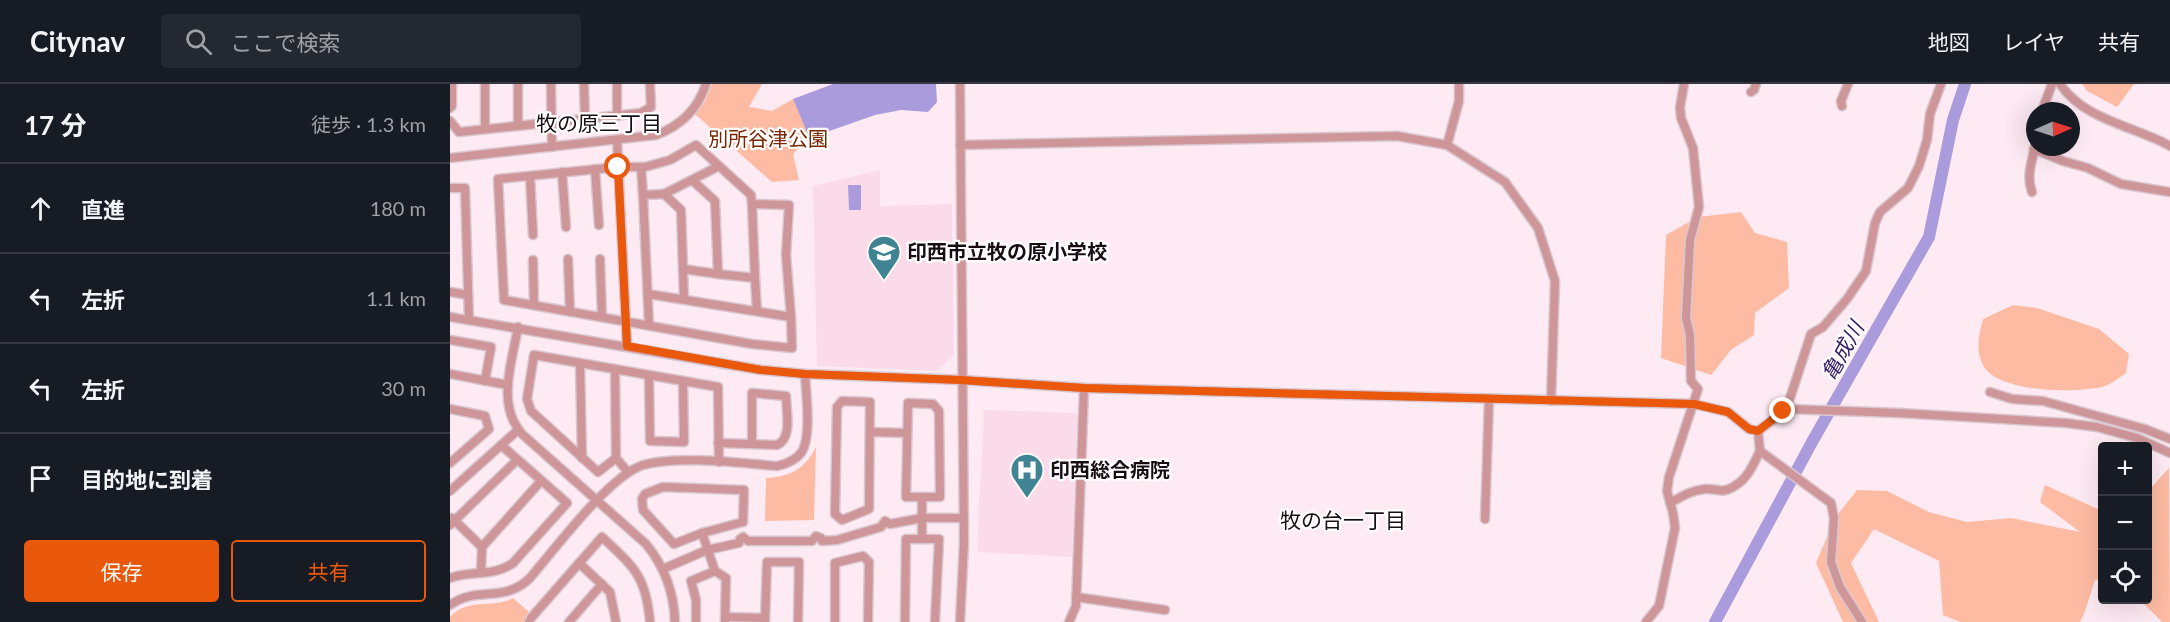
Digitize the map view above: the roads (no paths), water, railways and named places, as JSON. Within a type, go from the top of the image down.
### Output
[{"type":"street","points":[[450,108],[452,106],[452,84]]},
{"type":"street","points":[[484,84],[485,129]]},
{"type":"street","points":[[518,84],[518,126]]},
{"type":"street","points":[[551,84],[552,147]]},
{"type":"street","points":[[584,84],[585,119]]},
{"type":"street","points":[[617,84],[617,116]]},
{"type":"street","points":[[450,121],[459,132],[641,113],[651,107],[650,84]]},
{"type":"street","points":[[450,158],[650,136],[672,128],[693,110],[706,84]]},
{"type":"street","points":[[960,84],[963,518],[960,622]]},
{"type":"street","points":[[1447,145],[1459,101],[1459,84]]},
{"type":"street","points":[[1646,622],[1659,606],[1674,528],[1667,491],[1669,477],[1698,389],[1691,381],[1690,335],[1686,318],[1690,240],[1699,207],[1693,148],[1681,118],[1680,107],[1684,84]]},
{"type":"street","points":[[1842,106],[1841,101],[1848,84]]},
{"type":"street","points":[[1788,409],[1811,334],[1829,320],[1866,271],[1875,223],[1880,212],[1908,188],[1919,166],[1927,140],[1930,114],[1941,84]]},
{"type":"street","points":[[2045,102],[2052,84]]},
{"type":"street","points":[[2060,84],[2069,98],[2087,109],[2151,135],[2170,146]]},
{"type":"street","points":[[960,145],[1396,136],[1447,145],[1504,182],[1538,228],[1555,281],[1551,400]]},
{"type":"street","points":[[617,140],[627,346]]},
{"type":"street","points":[[752,204],[789,205],[786,255],[792,348],[752,344],[504,300],[498,179],[618,167],[641,167],[670,160],[696,145],[751,195],[757,311]]},
{"type":"street","points":[[2032,192],[2029,172],[2033,156]]},
{"type":"street","points":[[2054,156],[2088,168],[2121,184],[2170,192]]},
{"type":"street","points":[[643,195],[664,194],[719,166]]},
{"type":"street","points":[[641,167],[649,326]]},
{"type":"street","points":[[595,169],[599,225]]},
{"type":"street","points":[[562,172],[566,227]]},
{"type":"street","points":[[530,176],[533,235]]},
{"type":"street","points":[[692,180],[716,201],[718,274]]},
{"type":"street","points":[[450,188],[465,188],[469,320]]},
{"type":"street","points":[[664,194],[681,210],[684,299]]},
{"type":"street","points":[[568,259],[570,312]]},
{"type":"street","points":[[600,259],[602,317]]},
{"type":"street","points":[[533,260],[534,305]]},
{"type":"street","points":[[683,268],[755,278]]},
{"type":"street","points":[[450,292],[468,295]]},
{"type":"street","points":[[648,294],[791,317]]},
{"type":"street","points":[[450,317],[761,370],[805,374],[961,380],[1084,388],[1694,404],[1728,412],[1749,429],[1758,431],[1788,409],[2067,423],[2113,431],[2137,438],[2170,453]]},
{"type":"street","points":[[518,327],[508,385],[507,408],[512,421],[518,430],[646,544],[663,569],[671,590],[675,622]]},
{"type":"street","points":[[450,340],[491,347],[485,381]]},
{"type":"street","points":[[616,458],[598,472],[534,415],[527,399],[534,355],[718,387],[718,462]]},
{"type":"street","points":[[580,363],[582,458]]},
{"type":"street","points":[[615,369],[616,458],[628,472]]},
{"type":"street","points":[[450,605],[467,596],[501,594],[519,587],[530,578],[611,485],[628,472],[642,466],[670,461],[777,466],[797,458],[802,452],[806,437],[805,374]]},
{"type":"street","points":[[450,375],[508,385]]},
{"type":"street","points":[[649,375],[650,441],[684,442],[683,381]]},
{"type":"street","points":[[1069,622],[1076,606],[1084,388]]},
{"type":"street","points":[[1990,392],[2012,399],[2043,401],[2145,429],[2170,440]]},
{"type":"street","points":[[718,443],[777,445],[785,440],[786,396],[752,393],[752,444]]},
{"type":"street","points":[[1485,519],[1489,399]]},
{"type":"street","points":[[842,401],[870,402],[870,432],[869,509],[842,520],[835,514],[837,407],[842,401]]},
{"type":"street","points":[[908,403],[933,404],[939,411],[940,497],[906,498],[907,433],[908,403]]},
{"type":"street","points":[[450,409],[485,416],[489,429],[450,463]]},
{"type":"street","points":[[450,491],[518,430]]},
{"type":"street","points":[[1670,503],[1685,494],[1706,489],[1720,492],[1736,485],[1747,475],[1760,451],[1758,431]]},
{"type":"street","points":[[870,432],[907,433]]},
{"type":"street","points":[[450,578],[498,572],[513,563],[567,503],[501,445]]},
{"type":"street","points":[[1760,451],[1831,503],[1834,518],[1831,562],[1840,586],[1862,622]]},
{"type":"street","points":[[482,547],[451,520],[517,460]]},
{"type":"street","points":[[481,573],[482,547],[541,481]]},
{"type":"street","points":[[663,488],[744,490],[743,522],[702,533],[674,544],[643,510],[642,499],[651,491],[663,488]]},
{"type":"street","points":[[922,497],[922,539]]},
{"type":"street","points":[[663,569],[708,550],[739,543],[745,547],[748,541],[812,541],[817,546],[822,541],[837,540],[886,525],[922,518],[963,518]]},
{"type":"street","points":[[702,533],[715,571],[726,578],[725,620],[765,620],[767,562],[799,562],[798,622]]},
{"type":"street","points":[[529,622],[602,537],[629,562],[645,587],[650,622]]},
{"type":"street","points":[[905,622],[906,538],[939,539],[935,622]]},
{"type":"street","points":[[835,622],[835,563],[863,556],[869,562],[868,622]]},
{"type":"street","points":[[579,563],[610,592],[616,622]]},
{"type":"street","points":[[696,622],[696,600],[691,580],[715,571]]},
{"type":"street","points":[[568,622],[602,584]]},
{"type":"street","points":[[1076,597],[1165,610]]},
{"type":"waterway","name":"亀成川","points":[[1715,622],[1812,442],[1929,237],[1953,120],[1965,84]]},
{"type":"place","name":"印西市立牧の原小学校","points":[[884,281]]},
{"type":"place","name":"印西総合病院","points":[[1027,499]]},
{"type":"district","name":"牧の原三丁目","points":[[599,124]]},
{"type":"district","name":"牧の台一丁目","points":[[1343,521]]},
{"type":"park label","name":"別所谷津公園","points":[[768,139]]}]
